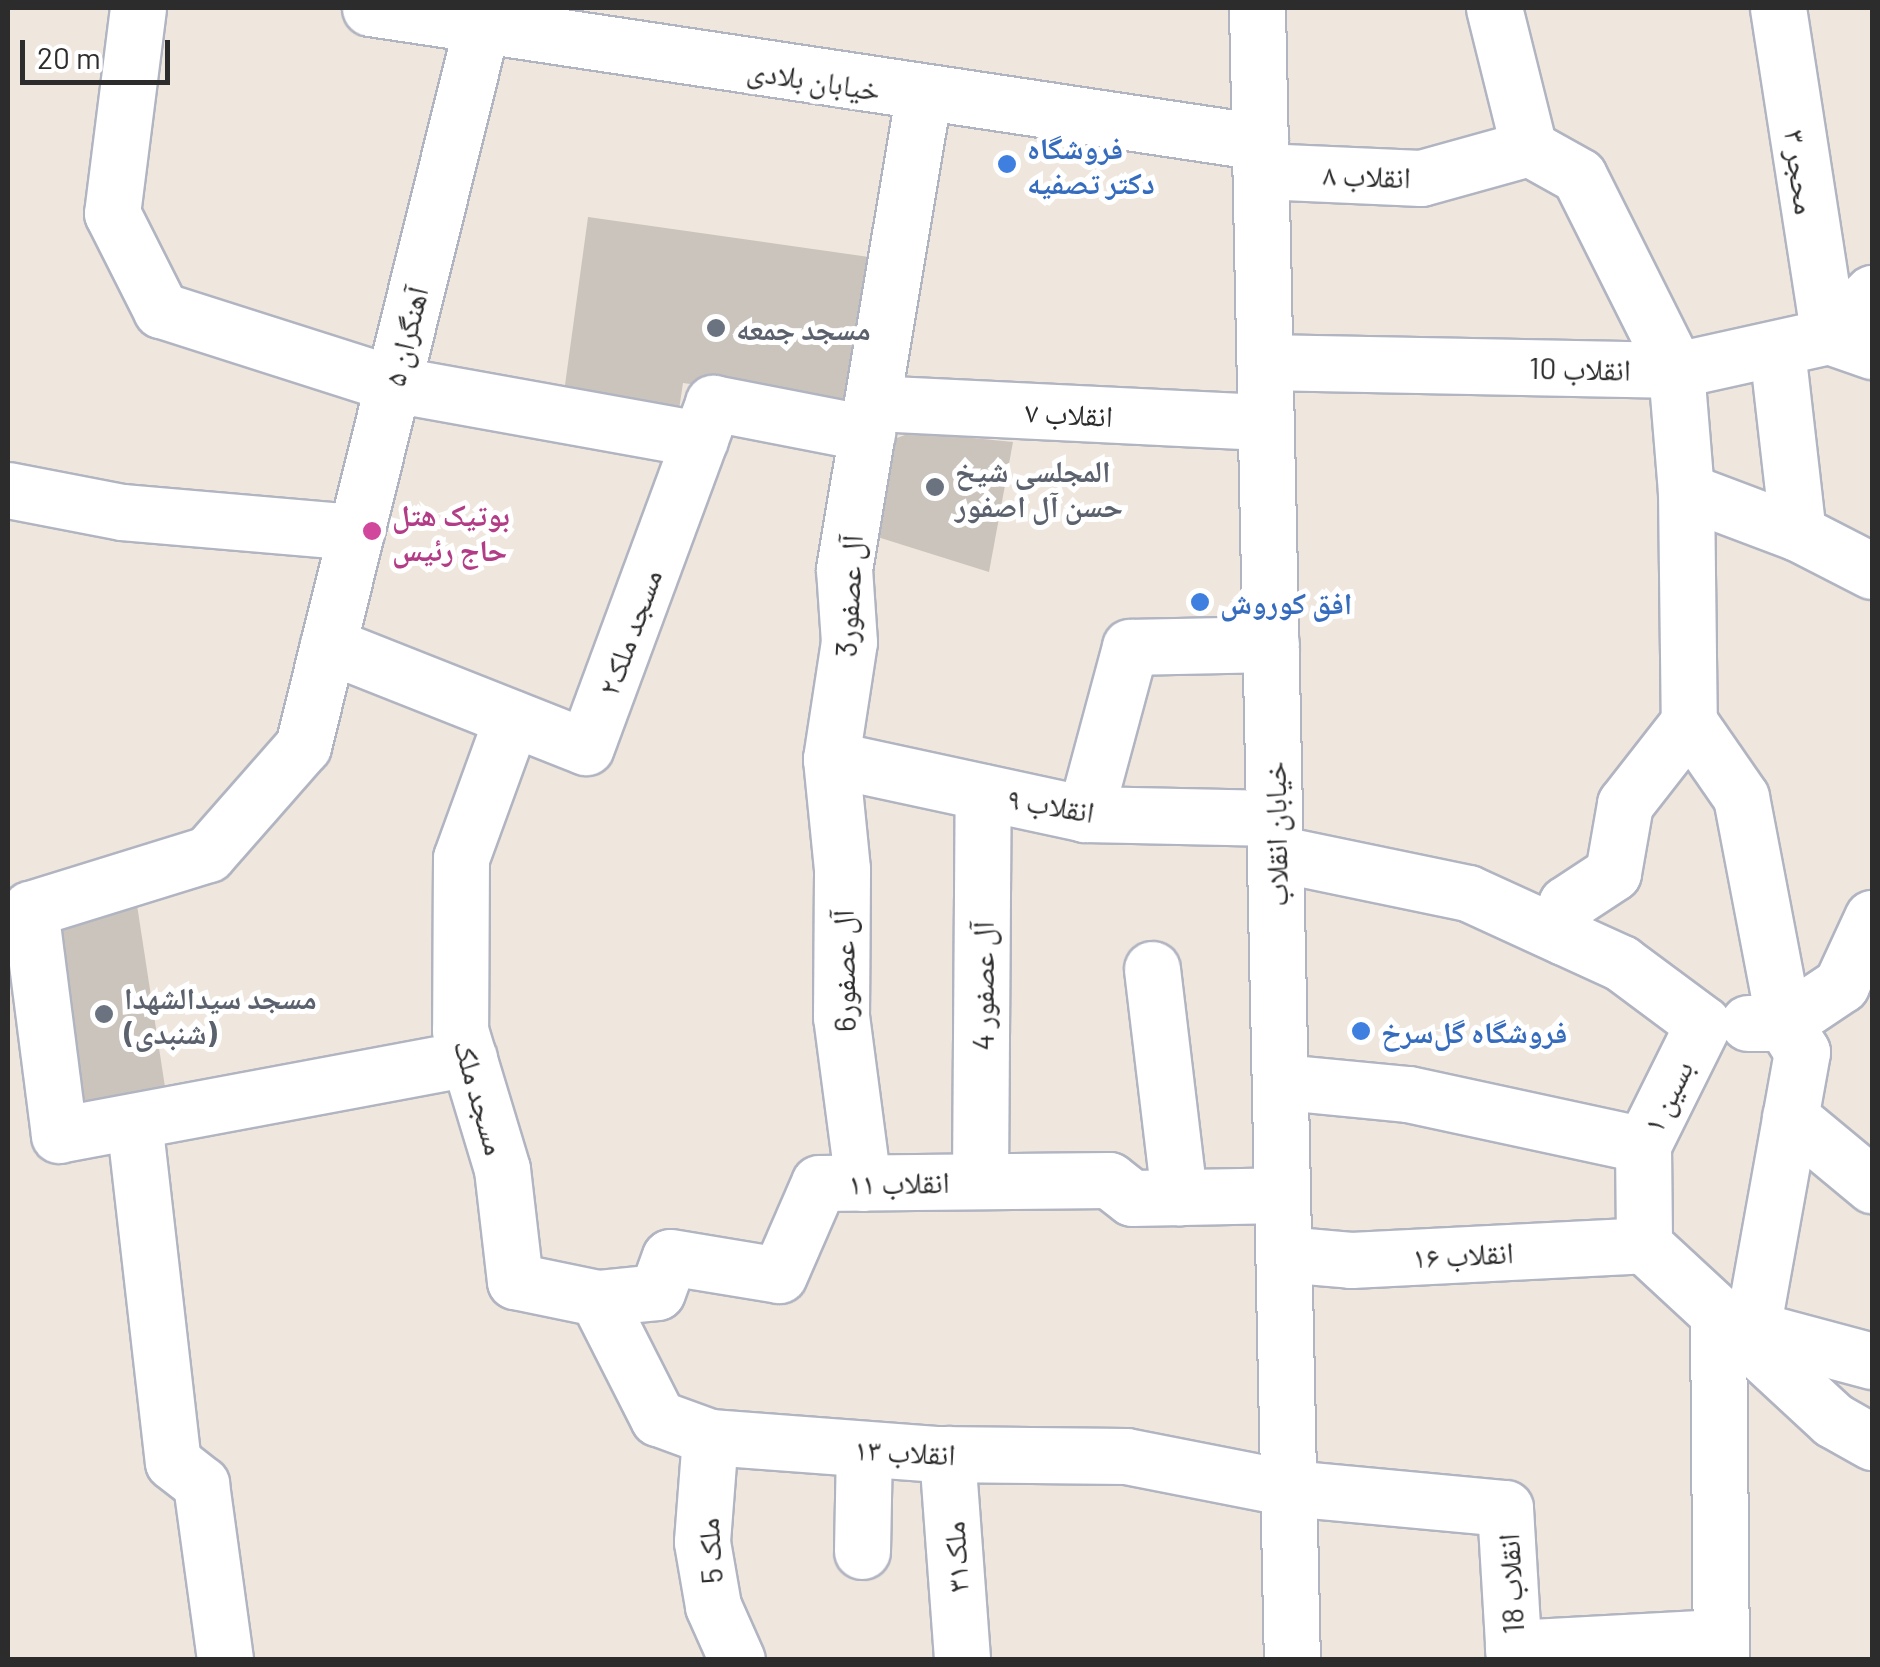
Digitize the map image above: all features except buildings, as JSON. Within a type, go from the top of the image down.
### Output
[{"type":"street","points":[[138,8],[112,213],[161,310],[393,384],[700,438]]},
{"type":"street","name":"خیابان بلادی","points":[[370,8],[484,17],[1261,156]]},
{"type":"street","name":"خیابان انقلاب","points":[[1256,8],[1292,1660]]},
{"type":"street","points":[[1494,8],[1528,148],[1578,176],[1676,370],[1686,491],[1689,722],[1741,796],[1784,1023],[1802,1052],[1790,1116],[1735,1325],[1720,1648],[1514,1654]]},
{"type":"street","name":"محجر ۳","points":[[1778,8],[1851,343]]},
{"type":"street","name":"آهنگران ۵","points":[[23,978],[30,909],[208,854],[303,746],[484,17]]},
{"type":"street","name":"آل عصفور3","points":[[832,759],[849,642],[844,569],[923,96]]},
{"type":"street","name":"انقلاب ۸","points":[[1261,156],[1421,178],[1528,148]]},
{"type":"street","name":"انقلاب 10","points":[[1265,362],[1676,370],[1777,350],[1851,343],[1872,293]]},
{"type":"street","points":[[1777,350],[1798,533]]},
{"type":"street","name":"مسجد ملک۲","points":[[328,645],[586,747],[713,403],[869,418]]},
{"type":"street","name":"انقلاب ۷","points":[[869,418],[1266,422]]},
{"type":"street","points":[[8,490],[122,512],[356,532]]},
{"type":"street","points":[[1686,491],[1798,533],[1872,571]]},
{"type":"street","points":[[1084,814],[1130,648],[1270,644]]},
{"type":"street","name":"مسجد ملک","points":[[512,718],[461,858],[460,1030],[502,1170],[515,1281],[596,1298]]},
{"type":"street","points":[[1564,937],[1566,904],[1614,873],[1625,804],[1689,722]]},
{"type":"street","name":"انقلاب ۹","points":[[832,759],[1084,814],[1274,835],[1468,893],[1621,964],[1703,1024]]},
{"type":"street","name":"آل عصفور6","points":[[832,759],[842,869],[841,1017],[864,1183]]},
{"type":"street","name":"آل عصفور 4","points":[[980,1181],[983,792]]},
{"type":"street","points":[[1703,1024],[1784,1023],[1841,985],[1872,918]]},
{"type":"street","points":[[1152,969],[1179,1197]]},
{"type":"street","points":[[23,978],[58,1135],[469,1058]]},
{"type":"street","name":"بسین ۱","points":[[1644,1245],[1643,1145],[1703,1024]]},
{"type":"street","points":[[1282,1082],[1408,1094],[1643,1145]]},
{"type":"street","points":[[1790,1116],[1872,1185]]},
{"type":"street","points":[[134,1121],[174,1462],[201,1484],[225,1660]]},
{"type":"street","name":"انقلاب ۱۱","points":[[596,1298],[657,1292],[670,1257],[779,1274],[819,1183],[1109,1180],[1132,1198],[1282,1195]]},
{"type":"street","points":[[1644,1245],[1735,1325],[1833,1420],[1872,1442]]},
{"type":"street","name":"انقلاب ۱۶","points":[[1283,1254],[1351,1260],[1644,1245]]},
{"type":"street","name":"انقلاب ۱۳","points":[[596,1298],[658,1418],[710,1437],[947,1454],[1126,1456],[1289,1488],[1506,1508]]},
{"type":"street","points":[[1735,1325],[1872,1361]]},
{"type":"street","name":"ملک 5","points":[[710,1437],[702,1542],[714,1606],[737,1660]]},
{"type":"street","points":[[862,1552],[864,1450]]},
{"type":"street","name":"ملک۳۱","points":[[947,1454],[962,1660]]},
{"type":"street","name":"انقلاب 18","points":[[1506,1508],[1514,1654]]},
{"type":"place","name":"فروشگاه دکتر تصفیه","points":[[1007,164]]},
{"type":"place","name":"مسجد جمعه","points":[[716,328]]},
{"type":"place","name":"المجلسی شیخ حسن آل اصفور","points":[[935,487]]},
{"type":"place","name":"بوتیک هتل حاج رئیس","points":[[372,531]]},
{"type":"place","name":"افق کوروش","points":[[1200,602]]},
{"type":"place","name":"مسجد سیدالشهدا (شنبدی)","points":[[104,1014]]},
{"type":"place","name":"فروشگاه گل‌سرخ","points":[[1361,1031]]}]
